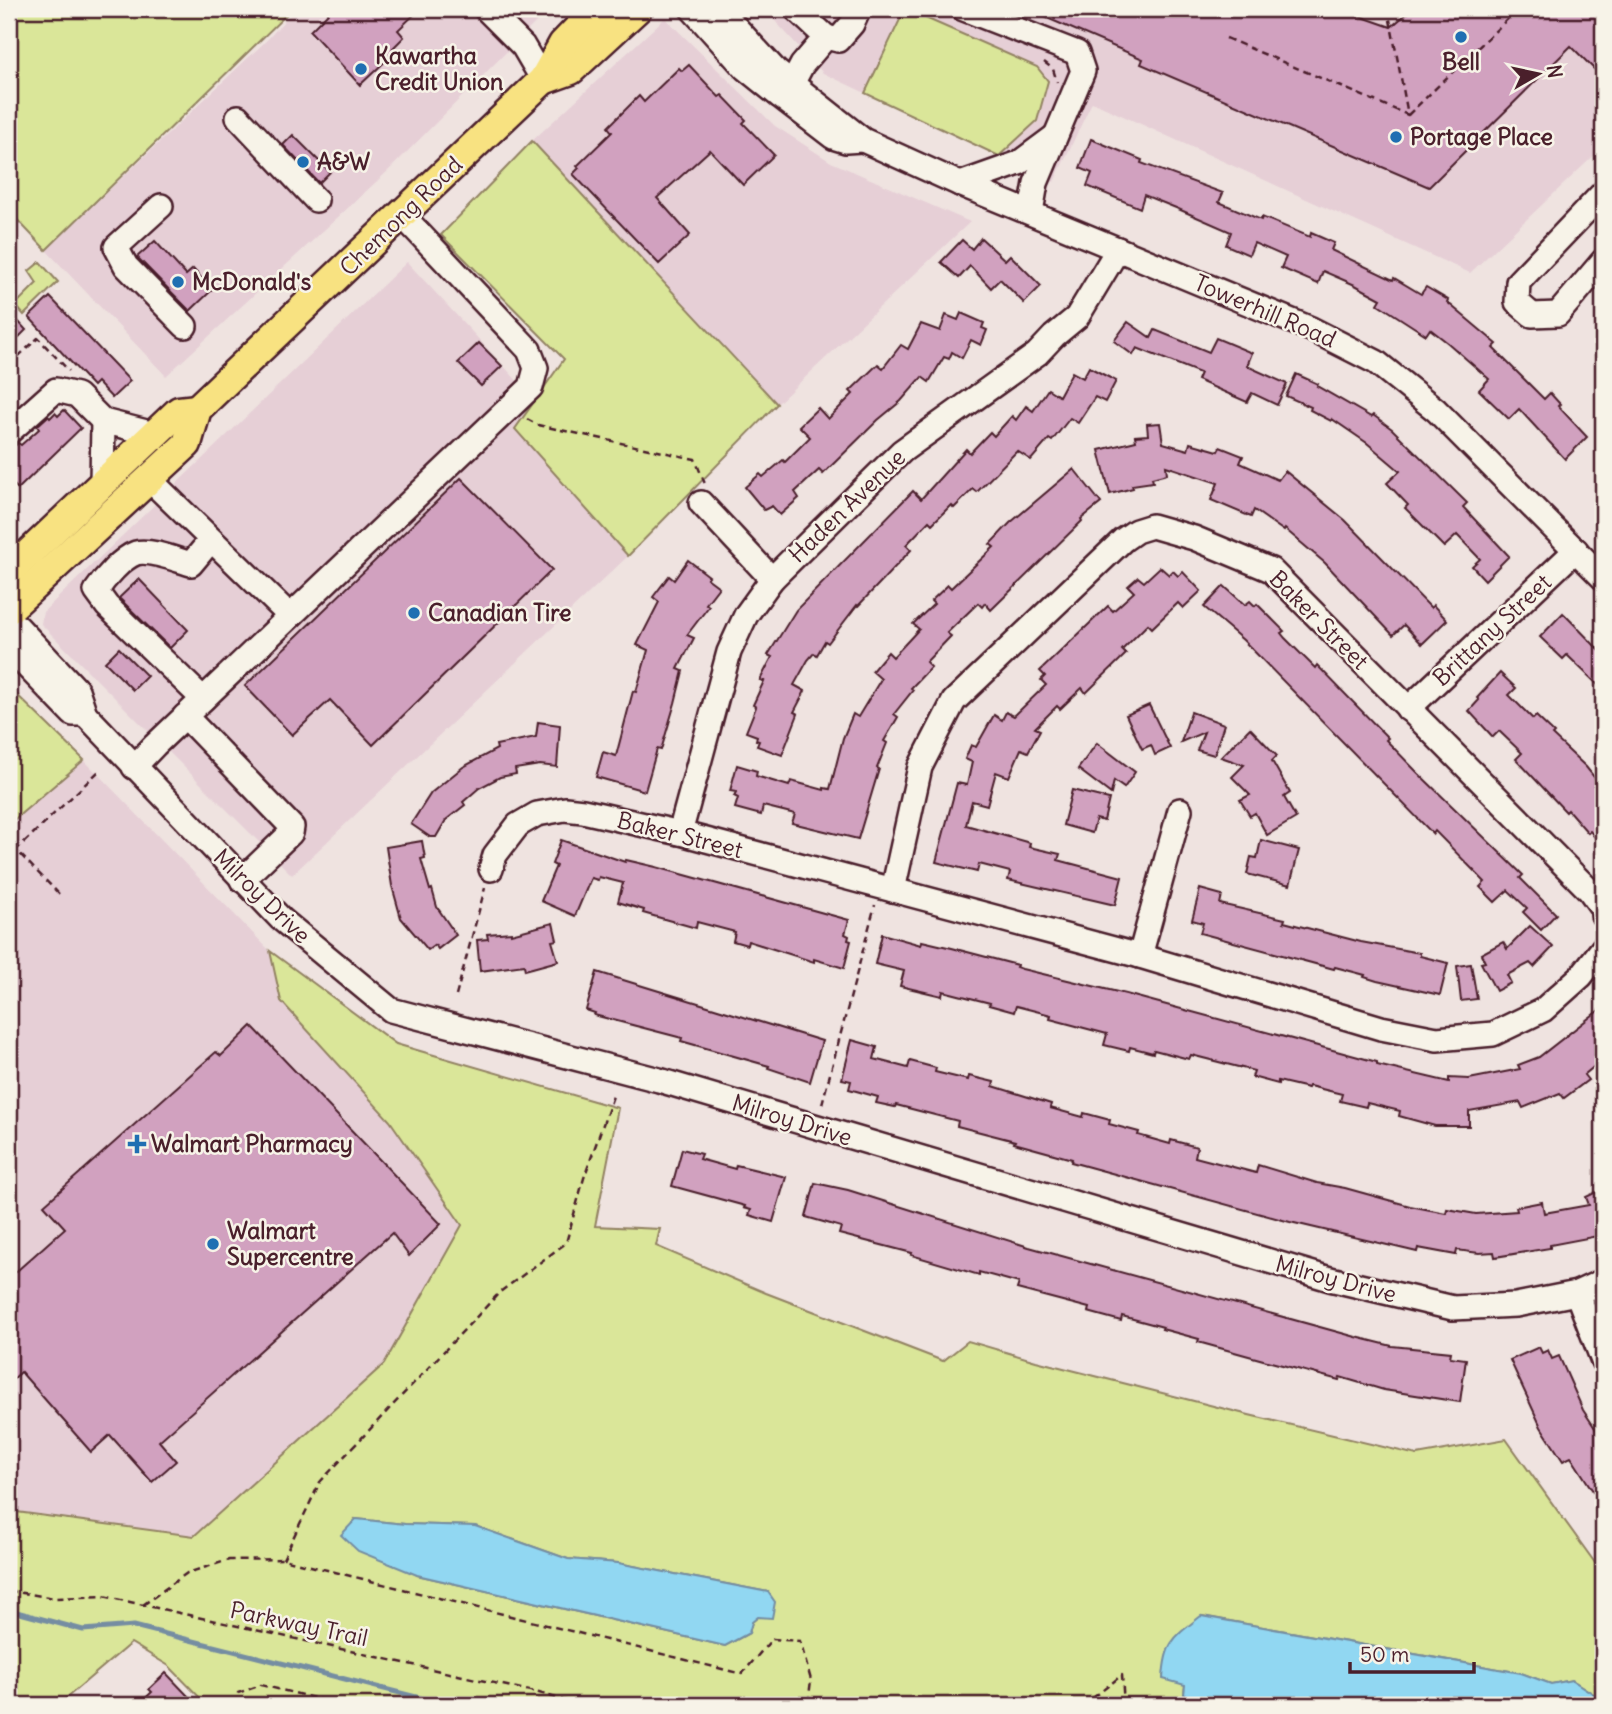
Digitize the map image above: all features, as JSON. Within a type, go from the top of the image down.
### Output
[{"type":"main road","name":"Chemong Road","points":[[9,572],[179,411],[197,410],[543,80],[563,44],[597,9]]},
{"type":"main road","name":"Chemong Road","points":[[543,80],[571,70],[637,9]]},
{"type":"main road","points":[[9,608],[187,444],[197,410]]},
{"type":"street","points":[[486,9],[523,46],[543,80]]},
{"type":"street","name":"Towerhill Road","points":[[692,9],[745,68],[833,137],[846,141],[863,139]]},
{"type":"street","name":"Towerhill Road","points":[[719,9],[792,85],[863,139],[960,184],[1311,329],[1376,362],[1436,410],[1603,578]]},
{"type":"street","points":[[796,9],[826,37],[838,40],[852,24],[859,9]]},
{"type":"street","points":[[964,9],[1077,53],[1083,71],[1036,183],[1031,212]]},
{"type":"street","points":[[792,85],[802,65],[826,37]]},
{"type":"street","points":[[238,117],[316,200]]},
{"type":"street","points":[[960,184],[1019,163],[1057,135]]},
{"type":"street","points":[[1602,201],[1518,282],[1517,302],[1532,315],[1558,314],[1603,261]]},
{"type":"street","points":[[161,206],[116,247],[126,266],[184,326]]},
{"type":"street","points":[[134,767],[202,699],[531,387],[536,368],[533,357],[402,215]]},
{"type":"street","name":"Haden Avenue","points":[[680,833],[729,652],[746,615],[772,579],[902,452],[1037,354],[1077,317],[1118,249]]},
{"type":"street","points":[[9,432],[55,390],[77,395],[103,421],[154,434]]},
{"type":"street","points":[[102,484],[103,421]]},
{"type":"street","points":[[148,478],[290,616]]},
{"type":"street","points":[[701,503],[772,579]]},
{"type":"street","name":"Baker Street","points":[[886,889],[920,767],[954,701],[1113,549],[1136,531],[1152,526],[1194,538],[1271,569],[1590,891],[1603,915]]},
{"type":"street","points":[[202,699],[107,606],[96,591],[106,574],[137,553],[161,555],[191,564],[211,540]]},
{"type":"street","name":"Brittany Street","points":[[1408,709],[1576,550]]},
{"type":"street","name":"Milroy Drive","points":[[9,624],[18,627],[77,690],[85,714],[242,880],[281,919],[391,1010],[672,1084],[1342,1282],[1453,1308],[1516,1305],[1577,1293],[1603,1281]]},
{"type":"street","name":"Milroy Drive","points":[[9,649],[73,714],[85,714]]},
{"type":"street","points":[[185,716],[292,827],[291,833],[242,880]]},
{"type":"street","name":"Baker Street","points":[[491,869],[495,855],[518,825],[537,814],[565,809],[583,811],[680,833],[1140,956],[1381,1028],[1437,1039],[1493,1034],[1543,1010],[1581,976],[1603,948]]},
{"type":"street","points":[[1140,956],[1180,810]]},
{"type":"street","points":[[1577,1293],[1603,1361]]},
{"type":"path","points":[[1388,9],[1408,115]]},
{"type":"path","points":[[1408,115],[1518,9]]},
{"type":"path","points":[[1033,36],[1026,51],[1054,69],[1058,90]]},
{"type":"path","points":[[1226,38],[1408,115]]},
{"type":"path","points":[[509,409],[538,425],[695,459],[706,485],[701,503]]},
{"type":"path","points":[[59,894],[16,850],[100,770]]},
{"type":"path","points":[[456,996],[491,869]]},
{"type":"path","points":[[822,1104],[886,889]]},
{"type":"path","points":[[283,1559],[320,1482],[500,1292],[566,1243],[584,1178],[613,1096]]},
{"type":"path","points":[[143,1605],[187,1573],[229,1560],[283,1559],[742,1674],[772,1639],[800,1640],[811,1680],[808,1705]]},
{"type":"path","name":"Parkway Trail","points":[[9,1591],[55,1598],[103,1596],[525,1690],[580,1705]]},
{"type":"path","points":[[1084,1705],[1122,1675],[1124,1705]]},
{"type":"path","points":[[234,1705],[238,1693],[261,1685],[343,1705]]},
{"type":"shaded area","points":[[295,9],[549,9],[389,170],[166,376],[46,250],[267,40]]},
{"type":"shaded area","points":[[764,9],[1603,9],[1603,147],[1470,273],[1092,102],[1054,182],[823,73]]},
{"type":"shaded area","points":[[665,18],[775,126],[831,162],[970,222],[777,404],[532,141]]},
{"type":"shaded area","points":[[407,262],[536,401],[515,429],[628,556],[292,875],[41,624],[43,612]]},
{"type":"shaded area","points":[[84,760],[270,951],[281,1001],[390,1121],[462,1224],[384,1364],[194,1537],[9,1511],[9,824]]},
{"type":"green space","points":[[9,9],[292,9],[46,250],[9,211]]},
{"type":"green space","points":[[905,9],[1037,67],[1048,81],[1037,121],[999,156],[865,93]]},
{"type":"green space","points":[[532,141],[777,404],[628,556],[515,429],[564,359],[441,235]]},
{"type":"green space","points":[[40,262],[58,282],[24,315],[15,305],[37,283],[29,271]]},
{"type":"green space","points":[[9,687],[84,760],[9,824]]},
{"type":"green space","points":[[270,951],[396,1044],[618,1108],[595,1226],[660,1229],[656,1246],[766,1293],[943,1361],[968,1341],[1036,1361],[1417,1455],[1506,1439],[1603,1574],[1603,1700],[1572,1680],[1551,1684],[1521,1673],[1202,1616],[1185,1684],[1183,1705],[207,1705],[169,1666],[131,1643],[58,1705],[15,1705],[9,1700],[9,1511],[194,1536],[384,1364],[462,1225],[390,1121],[281,1001]],"holes":[[[356,1519],[405,1524],[475,1526],[568,1559],[618,1563],[768,1592],[749,1633],[725,1646],[417,1575]]]},
{"type":"water","points":[[356,1519],[405,1524],[475,1526],[568,1559],[618,1563],[768,1592],[775,1602],[772,1618],[758,1617],[752,1622],[749,1633],[725,1646],[417,1575],[358,1551],[341,1535]]},
{"type":"water","points":[[1201,1616],[1521,1673],[1551,1684],[1572,1680],[1603,1700],[1603,1705],[1183,1705],[1185,1685],[1163,1679],[1166,1657],[1177,1636]]},
{"type":"building","points":[[332,9],[420,9],[398,30],[404,37],[393,48],[392,55],[360,85],[310,31]]},
{"type":"building","name":"Portage Place","points":[[1026,9],[1348,9],[1348,12],[1391,27],[1412,9],[1603,9],[1603,78],[1571,46],[1429,187],[1141,64],[1143,59]]},
{"type":"building","points":[[689,65],[719,97],[722,95],[746,120],[743,123],[774,155],[743,185],[710,150],[657,198],[690,235],[659,264],[573,174],[579,168],[577,166],[612,132],[608,127],[639,96],[644,102],[679,68],[682,71]]},
{"type":"building","name":"A&W","points":[[293,135],[330,172],[319,183],[283,145]]},
{"type":"building","points":[[1091,139],[1142,160],[1141,163],[1223,193],[1219,202],[1261,220],[1262,217],[1310,237],[1311,233],[1334,243],[1331,250],[1393,280],[1394,278],[1421,294],[1426,287],[1448,300],[1447,302],[1497,344],[1493,348],[1544,399],[1550,393],[1560,404],[1558,406],[1587,437],[1565,459],[1519,409],[1509,419],[1479,390],[1489,379],[1448,343],[1430,329],[1426,335],[1378,304],[1381,299],[1355,285],[1323,271],[1318,284],[1281,268],[1286,257],[1254,243],[1249,255],[1226,245],[1231,232],[1176,208],[1144,195],[1140,208],[1087,186],[1092,173],[1080,168]]},
{"type":"building","points":[[981,238],[1005,260],[1010,255],[1041,286],[1024,303],[1000,279],[991,288],[970,266],[959,278],[941,262],[962,240],[972,249]]},
{"type":"building","name":"McDonald's","points":[[155,241],[186,275],[193,269],[212,290],[190,311],[137,257]]},
{"type":"building","points":[[50,297],[130,381],[112,398],[97,382],[93,386],[29,317]]},
{"type":"building","points":[[9,311],[26,330],[9,347]]},
{"type":"building","points":[[961,313],[984,323],[982,328],[987,330],[981,345],[971,340],[962,358],[952,352],[949,359],[944,357],[929,382],[922,377],[901,401],[823,474],[819,470],[795,492],[799,498],[780,515],[772,506],[764,510],[745,487],[760,474],[763,477],[783,460],[785,462],[810,437],[799,426],[818,408],[828,419],[853,394],[850,391],[878,364],[883,368],[901,345],[908,349],[921,324],[940,331],[946,315],[958,320]]},
{"type":"building","points":[[1128,322],[1151,338],[1155,330],[1209,352],[1216,338],[1252,353],[1247,366],[1287,384],[1277,405],[1252,393],[1247,402],[1197,380],[1200,373],[1137,348],[1133,355],[1114,341]]},
{"type":"building","points":[[479,343],[502,366],[481,386],[458,363]]},
{"type":"building","points":[[1089,367],[1116,381],[1105,402],[1095,397],[1078,423],[1070,418],[1052,441],[1049,439],[1031,460],[1017,451],[977,492],[973,489],[954,508],[951,505],[932,524],[929,521],[906,545],[911,550],[857,605],[828,643],[825,641],[817,655],[814,653],[808,660],[794,685],[805,691],[794,712],[798,714],[782,755],[757,746],[757,736],[746,732],[756,707],[753,705],[764,681],[760,680],[772,657],[768,655],[796,610],[913,491],[921,499],[966,449],[970,453],[990,432],[994,436],[1012,416],[1016,420],[1026,406],[1033,411],[1048,389],[1059,396],[1072,372],[1083,378]]},
{"type":"building","points":[[1296,374],[1318,384],[1317,386],[1371,417],[1373,415],[1392,429],[1467,503],[1463,507],[1509,556],[1485,580],[1472,566],[1480,559],[1457,535],[1444,547],[1405,508],[1408,505],[1387,483],[1400,471],[1367,443],[1332,419],[1331,421],[1310,410],[1311,407],[1286,396]]},
{"type":"building","points":[[64,410],[81,428],[18,489],[9,480],[9,451],[18,443],[21,445],[39,429],[37,426],[48,416],[50,418],[55,413],[58,416]]},
{"type":"building","points":[[1160,423],[1163,443],[1188,450],[1190,443],[1218,451],[1220,447],[1243,456],[1240,463],[1278,480],[1285,471],[1345,520],[1431,608],[1433,605],[1447,620],[1422,644],[1404,625],[1393,635],[1325,563],[1285,529],[1284,531],[1254,510],[1251,517],[1211,500],[1218,483],[1166,466],[1167,474],[1152,478],[1153,482],[1132,485],[1133,488],[1110,494],[1099,450],[1136,441],[1135,436],[1148,435],[1147,424]]},
{"type":"building","points":[[1074,469],[1101,503],[1081,519],[1082,521],[991,610],[985,603],[982,607],[978,603],[947,633],[951,636],[926,662],[931,667],[911,688],[913,690],[894,714],[898,717],[884,741],[887,743],[877,768],[879,769],[858,839],[792,823],[795,814],[763,806],[761,815],[735,808],[738,798],[734,796],[736,792],[730,791],[737,765],[757,771],[756,776],[789,786],[791,781],[824,790],[830,789],[843,738],[853,714],[858,717],[881,679],[872,671],[888,652],[893,657],[919,629],[913,624],[934,604],[931,601],[948,585],[951,588],[994,547],[990,544],[1010,523]]},
{"type":"building","name":"Canadian Tire","points":[[461,478],[552,570],[373,745],[330,700],[292,735],[245,686]]},
{"type":"building","points":[[688,560],[719,587],[706,604],[709,606],[687,635],[694,638],[678,669],[683,671],[675,703],[661,750],[657,749],[645,791],[596,777],[603,752],[616,756],[633,691],[636,692],[648,650],[637,645],[659,602],[653,597],[669,576],[674,580]]},
{"type":"building","points":[[1160,567],[1169,575],[1173,571],[1178,576],[1183,572],[1201,591],[1183,608],[1178,603],[1152,628],[1148,624],[1122,650],[1126,654],[1086,693],[1082,688],[1060,709],[1057,706],[1035,728],[1040,730],[1028,752],[1021,749],[1009,777],[996,772],[987,805],[972,801],[966,825],[1030,843],[1029,847],[1060,854],[1058,860],[1122,877],[1115,905],[1008,880],[1010,872],[979,864],[977,872],[936,862],[957,783],[967,785],[972,762],[965,759],[971,745],[976,747],[994,715],[1002,720],[1006,712],[1014,716],[1046,685],[1041,680],[1045,676],[1040,671],[1108,606],[1113,611],[1134,592],[1128,586],[1138,577],[1144,582]]},
{"type":"building","points":[[139,579],[188,630],[170,648],[119,598]]},
{"type":"building","points":[[1224,586],[1245,605],[1250,601],[1255,606],[1257,604],[1284,631],[1281,633],[1285,638],[1315,668],[1317,665],[1418,773],[1523,875],[1520,878],[1556,914],[1541,930],[1523,912],[1527,908],[1508,890],[1495,902],[1480,887],[1485,882],[1435,831],[1433,834],[1243,640],[1204,607]]},
{"type":"building","points":[[1563,613],[1603,654],[1603,690],[1567,655],[1563,659],[1540,637]]},
{"type":"building","points":[[119,648],[147,676],[133,690],[105,662]]},
{"type":"building","points":[[1500,673],[1516,688],[1509,695],[1533,719],[1536,716],[1554,733],[1552,735],[1586,767],[1603,788],[1603,848],[1590,831],[1588,833],[1568,810],[1566,812],[1516,759],[1522,753],[1499,731],[1493,737],[1469,711]]},
{"type":"building","points":[[1149,705],[1170,748],[1155,755],[1151,745],[1142,749],[1126,715]]},
{"type":"building","points":[[1191,712],[1224,724],[1214,755],[1197,750],[1204,732],[1181,742]]},
{"type":"building","points":[[538,722],[560,725],[557,767],[540,765],[515,769],[516,774],[500,777],[479,788],[463,802],[465,805],[446,820],[436,837],[430,837],[411,824],[431,793],[463,767],[497,749],[496,745],[536,737]]},
{"type":"building","points":[[1250,728],[1277,756],[1272,761],[1290,793],[1284,797],[1296,818],[1267,835],[1255,813],[1250,816],[1240,800],[1250,795],[1232,777],[1244,765],[1221,757]]},
{"type":"building","points":[[1097,743],[1135,772],[1124,788],[1114,781],[1111,794],[1078,769]]},
{"type":"building","points":[[1072,790],[1109,799],[1104,821],[1096,819],[1092,833],[1063,825]]},
{"type":"building","points":[[561,840],[625,862],[626,860],[656,867],[849,920],[845,934],[851,941],[844,968],[814,959],[814,962],[748,941],[747,945],[733,941],[735,932],[697,922],[696,928],[643,913],[644,910],[618,902],[623,883],[599,877],[598,880],[591,878],[575,916],[541,901],[556,866],[552,864]]},
{"type":"building","points":[[1261,840],[1299,850],[1290,885],[1247,874],[1251,857],[1257,858]]},
{"type":"building","points":[[422,841],[425,858],[421,859],[430,890],[432,889],[437,907],[456,935],[438,949],[435,945],[428,950],[401,918],[392,886],[386,847]]},
{"type":"building","points":[[1200,889],[1222,895],[1220,904],[1285,919],[1284,922],[1361,942],[1420,953],[1420,956],[1448,963],[1440,995],[1377,981],[1364,977],[1365,975],[1200,933],[1203,923],[1192,920]]},
{"type":"building","points":[[553,923],[557,940],[552,941],[558,961],[525,970],[524,965],[480,971],[477,940],[488,939],[487,934],[511,934]]},
{"type":"building","points":[[1530,926],[1553,947],[1534,967],[1530,963],[1507,975],[1511,983],[1496,991],[1481,963],[1485,962],[1481,954],[1503,942],[1507,949]]},
{"type":"building","points":[[882,934],[921,945],[922,941],[952,948],[1017,965],[1016,967],[1022,969],[1126,994],[1377,1062],[1377,1065],[1449,1082],[1449,1078],[1469,1079],[1520,1069],[1518,1065],[1539,1057],[1603,1007],[1603,1059],[1584,1075],[1588,1080],[1564,1098],[1560,1093],[1523,1108],[1520,1102],[1469,1111],[1469,1126],[1435,1126],[1399,1116],[1400,1111],[1367,1103],[1366,1107],[1340,1101],[1342,1094],[1278,1081],[1278,1084],[1252,1077],[1254,1071],[1191,1055],[1189,1059],[1154,1050],[1153,1053],[1130,1047],[1129,1051],[1104,1045],[1107,1034],[1050,1019],[1051,1015],[1016,1006],[1014,1012],[943,991],[942,996],[900,986],[904,971],[875,964]]},
{"type":"building","points":[[1471,964],[1477,999],[1461,1001],[1457,966]]},
{"type":"building","points":[[597,972],[822,1041],[810,1082],[768,1068],[769,1066],[681,1041],[682,1038],[594,1015],[595,1013],[586,1010]]},
{"type":"building","name":"Walmart Supercentre","points":[[252,1026],[441,1224],[409,1256],[392,1233],[159,1441],[176,1461],[152,1482],[110,1435],[91,1452],[21,1372],[9,1383],[9,1278],[65,1228],[44,1205],[216,1052],[221,1056]]},
{"type":"building","points":[[852,1040],[877,1047],[874,1059],[908,1068],[910,1061],[936,1068],[935,1072],[968,1080],[969,1076],[994,1082],[993,1086],[1051,1104],[1050,1108],[1083,1117],[1084,1113],[1110,1120],[1109,1124],[1170,1144],[1171,1140],[1197,1147],[1195,1157],[1256,1173],[1258,1165],[1410,1206],[1446,1213],[1447,1209],[1476,1214],[1517,1211],[1516,1207],[1542,1202],[1544,1213],[1589,1205],[1586,1197],[1603,1189],[1603,1235],[1550,1245],[1550,1248],[1495,1257],[1494,1252],[1457,1250],[1456,1255],[1418,1248],[1417,1252],[1290,1222],[1071,1162],[1072,1159],[957,1126],[958,1121],[896,1105],[876,1103],[878,1097],[849,1089],[851,1081],[842,1079]]},
{"type":"building","points":[[682,1149],[701,1154],[699,1159],[735,1169],[736,1165],[786,1177],[773,1222],[749,1215],[751,1210],[744,1208],[745,1206],[672,1186]]},
{"type":"building","points":[[815,1183],[848,1190],[1029,1247],[1356,1337],[1392,1346],[1451,1352],[1450,1357],[1466,1359],[1460,1402],[1384,1390],[1267,1361],[1198,1342],[1199,1339],[1162,1329],[1163,1327],[1122,1316],[1121,1321],[1088,1312],[1089,1308],[1017,1289],[1019,1283],[979,1272],[979,1275],[911,1255],[912,1253],[839,1234],[841,1227],[806,1217]]},
{"type":"building","points":[[1539,1347],[1542,1353],[1548,1350],[1552,1359],[1559,1356],[1583,1410],[1603,1440],[1603,1484],[1593,1491],[1571,1457],[1563,1461],[1541,1427],[1510,1360]]},
{"type":"building","points":[[166,1673],[189,1697],[180,1705],[138,1705],[152,1692],[149,1689]]},
{"type":"waterway","points":[[9,1610],[83,1630],[134,1626],[448,1705]]},
{"type":"place","name":"Bell","points":[[1461,37]]},
{"type":"place","name":"Kawartha Credit Union","points":[[361,69]]},
{"type":"place","name":"Portage Place","points":[[1396,137]]},
{"type":"place","name":"A&W","points":[[303,162]]},
{"type":"place","name":"McDonald's","points":[[178,282]]},
{"type":"place","name":"Canadian Tire","points":[[414,613]]},
{"type":"place","name":"Walmart Pharmacy","points":[[137,1144]]},
{"type":"place","name":"Walmart Supercentre","points":[[213,1244]]}]
